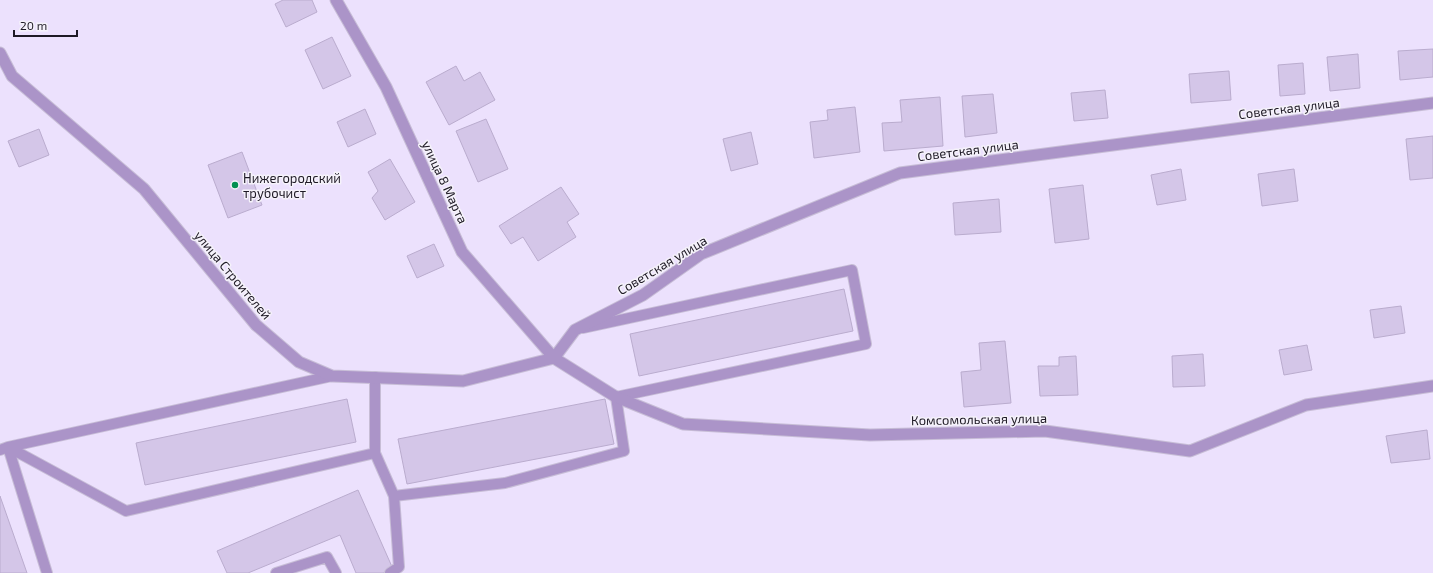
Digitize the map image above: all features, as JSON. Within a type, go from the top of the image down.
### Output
[{"type":"street","name":"улица 8 Марта","points":[[336,0],[386,87],[462,252],[554,358],[616,397]]},
{"type":"street","name":"улица Строителей","points":[[0,54],[12,76],[144,190],[256,325],[299,362],[332,376],[463,381],[554,358]]},
{"type":"street","name":"Советская улица","points":[[554,358],[575,330],[643,296],[701,254],[900,173],[1433,103]]},
{"type":"street","name":"Комсомольская улица","points":[[616,397],[683,424],[870,435],[1045,431],[1190,451],[1306,405],[1433,386]]},
{"type":"lane","points":[[394,496],[505,483],[624,451],[616,397],[866,344],[852,270],[575,330]]},
{"type":"lane","points":[[4,449],[332,376]]},
{"type":"lane","points":[[375,377],[375,453],[394,496],[400,567],[390,573]]},
{"type":"lane","points":[[4,449],[126,511],[375,453]]},
{"type":"lane","points":[[4,449],[47,573]]},
{"type":"lane","points":[[276,573],[327,557],[336,573]]},
{"type":"building","points":[[283,0],[312,0],[317,12],[286,27],[275,4]]},
{"type":"building","points":[[332,37],[351,76],[323,89],[305,50]]},
{"type":"building","points":[[1433,49],[1433,77],[1400,80],[1398,51]]},
{"type":"building","points":[[1358,54],[1360,88],[1330,91],[1327,57]]},
{"type":"building","points":[[1303,63],[1305,94],[1280,96],[1278,65]]},
{"type":"building","points":[[456,66],[464,81],[480,72],[495,100],[449,125],[426,82]]},
{"type":"building","points":[[1229,71],[1231,100],[1191,103],[1189,74]]},
{"type":"building","points":[[1105,90],[1108,118],[1074,121],[1071,93]]},
{"type":"building","points":[[993,94],[997,133],[965,137],[962,96]]},
{"type":"building","points":[[940,97],[943,146],[884,151],[882,123],[902,122],[900,100]]},
{"type":"building","points":[[855,107],[860,152],[814,158],[810,122],[828,120],[827,110]]},
{"type":"building","points":[[365,109],[376,134],[348,147],[337,122]]},
{"type":"building","points":[[486,119],[508,169],[478,182],[456,131]]},
{"type":"building","points":[[39,129],[49,155],[19,167],[8,141]]},
{"type":"building","points":[[751,132],[758,164],[731,171],[723,139]]},
{"type":"building","points":[[1433,136],[1433,178],[1410,180],[1406,139]]},
{"type":"building","name":"Нижегородский трубочист","points":[[242,152],[262,205],[228,218],[208,165]]},
{"type":"building","points":[[390,159],[415,202],[385,220],[372,198],[378,191],[368,172]]},
{"type":"building","points":[[1181,169],[1186,200],[1157,205],[1151,175]]},
{"type":"building","points":[[1294,169],[1298,201],[1262,206],[1258,174]]},
{"type":"building","points":[[1083,185],[1089,239],[1055,243],[1049,189]]},
{"type":"building","points":[[561,187],[579,214],[567,222],[576,237],[538,261],[523,237],[511,244],[499,226]]},
{"type":"building","points":[[999,199],[1001,232],[955,235],[953,203]]},
{"type":"building","points":[[434,244],[444,266],[417,278],[407,256]]},
{"type":"building","points":[[844,289],[853,331],[639,376],[630,334]]},
{"type":"building","points":[[1401,306],[1405,333],[1374,338],[1370,310]]},
{"type":"building","points":[[1005,341],[1011,403],[964,407],[961,372],[981,370],[979,343]]},
{"type":"building","points":[[1307,345],[1312,370],[1284,375],[1279,350]]},
{"type":"building","points":[[1203,354],[1205,386],[1173,387],[1172,356]]},
{"type":"building","points":[[1076,356],[1078,395],[1040,396],[1038,366],[1059,366],[1059,357]]},
{"type":"building","points":[[347,399],[356,442],[145,485],[136,443]]},
{"type":"building","points":[[605,399],[614,444],[407,484],[398,439]]},
{"type":"building","points":[[1427,430],[1430,459],[1391,463],[1386,436]]},
{"type":"building","points":[[358,490],[393,569],[383,573],[356,573],[340,535],[248,573],[227,573],[217,551]]},
{"type":"building","points":[[0,496],[27,573],[0,573]]},
{"type":"place","name":"Нижегородский трубочист","points":[[235,185]]}]
